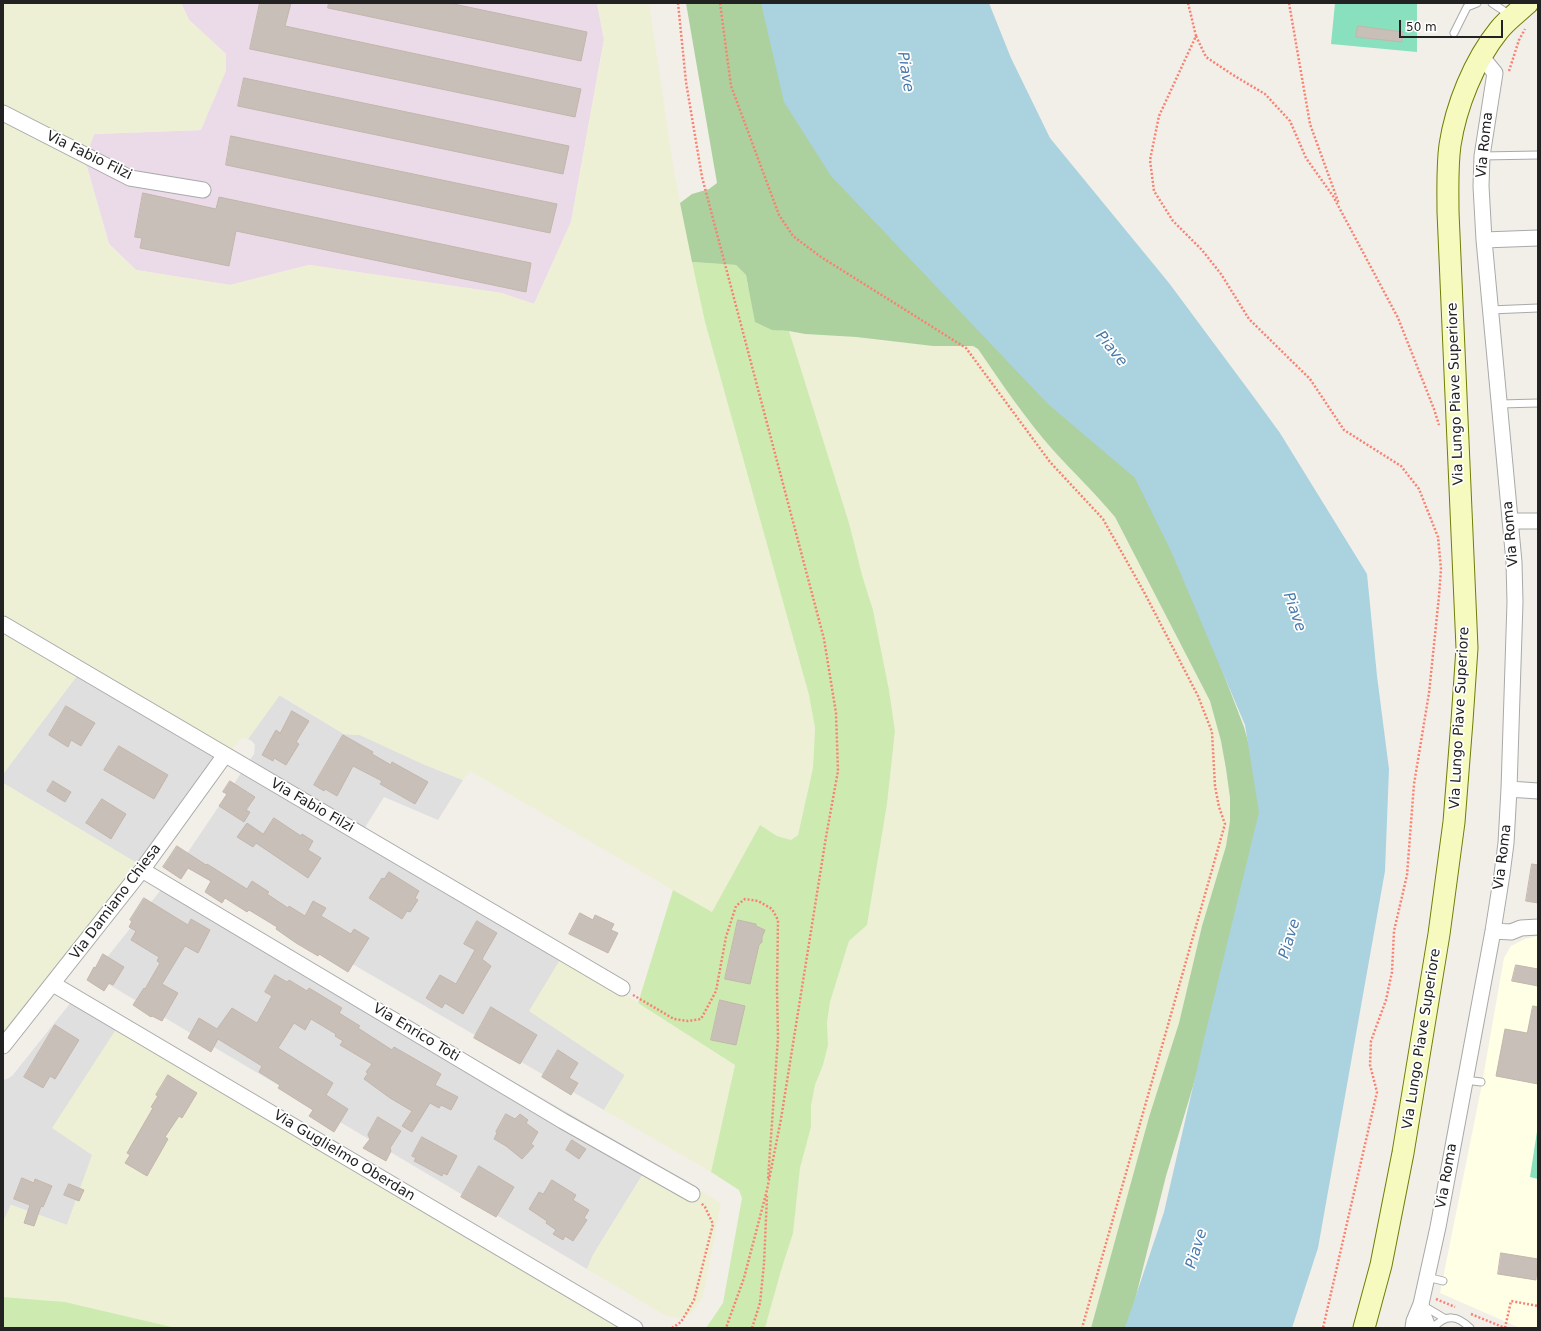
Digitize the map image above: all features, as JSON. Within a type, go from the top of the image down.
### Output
[{"type":"main road","name":"Via Lungo Piave Superiore","points":[[1364,1328],[1381,1265],[1403,1153],[1440,934],[1454,822],[1462,721],[1466,648],[1448,183],[1450,146],[1455,119],[1463,96],[1482,56],[1498,31],[1512,16],[1528,3]]},
{"type":"street","name":"Via Roma","points":[[1424,1328],[1421,1304],[1436,1279],[1438,1228],[1493,931],[1506,843],[1509,789],[1515,602],[1514,562],[1490,310],[1481,186],[1482,156],[1495,73],[1482,56]]},
{"type":"street","name":"Via Fabio Filzi","points":[[3,113],[130,178],[203,190]]},
{"type":"street","points":[[1484,240],[1538,238]]},
{"type":"street","points":[[1510,521],[1538,521]]},
{"type":"street","name":"Via Fabio Filzi","points":[[3,624],[622,988]]},
{"type":"street","name":"Via Damiano Chiesa","points":[[3,1046],[142,870],[225,755]]},
{"type":"street","points":[[1509,789],[1538,791]]},
{"type":"street","name":"Via Enrico Toti","points":[[142,870],[563,1120],[692,1194]]},
{"type":"street","points":[[1493,931],[1511,932],[1521,928],[1538,927]]},
{"type":"street","name":"Via Guglielmo Oberdan","points":[[53,984],[635,1328]]},
{"type":"lane","points":[[1454,33],[1467,7],[1477,3]]},
{"type":"lane","points":[[1492,3],[1512,16]]},
{"type":"lane","points":[[1482,156],[1538,155]]},
{"type":"lane","points":[[1490,310],[1538,308]]},
{"type":"lane","points":[[1500,404],[1538,403]]},
{"type":"lane","points":[[1465,1080],[1481,1082]]},
{"type":"lane","points":[[1421,1304],[1444,1318]]},
{"type":"lane","points":[[1424,1328],[1444,1318],[1463,1321],[1470,1328]]},
{"type":"path","points":[[678,3],[686,82],[702,177],[824,639],[836,713],[838,771],[781,1119],[767,1190],[744,1278],[726,1328]]},
{"type":"path","points":[[720,3],[731,86],[779,215],[793,236],[821,257],[966,348],[1050,462],[1103,518],[1144,592],[1198,696],[1212,732],[1215,786],[1219,807],[1225,824],[1082,1328]]},
{"type":"path","points":[[1188,3],[1196,36],[1206,57],[1265,94],[1290,121],[1306,158],[1333,196],[1398,318],[1434,409],[1441,431]]},
{"type":"path","points":[[1289,3],[1310,124],[1342,212]]},
{"type":"path","points":[[1196,36],[1159,116],[1150,160],[1154,191],[1173,222],[1202,250],[1221,274],[1249,318],[1310,378],[1344,430],[1401,466],[1419,489],[1438,537],[1441,569],[1429,693],[1414,784],[1407,875],[1394,931],[1392,972],[1386,1000],[1371,1041],[1370,1065],[1377,1092],[1323,1328]]},
{"type":"path","points":[[622,988],[674,1019],[688,1021],[700,1018],[716,991],[726,937],[736,906],[745,899],[758,901],[772,908],[778,920],[776,988],[778,1038],[767,1190],[764,1264],[760,1303],[752,1328]]},
{"type":"path","points":[[672,1328],[681,1322],[694,1300],[713,1224],[705,1207],[692,1194]]},
{"type":"path","points":[[1436,1279],[1434,1294],[1435,1298],[1459,1309]]},
{"type":"path","points":[[1466,1312],[1505,1328],[1511,1301],[1538,1306]]},
{"type":"shaded area","points":[[3,3],[181,3],[189,20],[226,54],[226,71],[201,130],[94,134],[85,160],[109,244],[136,270],[230,285],[309,265],[502,293],[534,304],[571,222],[604,40],[597,3],[649,3],[675,177],[705,322],[809,695],[815,728],[813,768],[798,835],[791,840],[777,836],[760,825],[712,913],[470,771],[463,780],[423,764],[360,735],[344,734],[280,695],[248,739],[244,738],[239,740],[226,759],[79,673],[3,774]]},
{"type":"shaded area","points":[[181,3],[597,3],[604,39],[571,222],[534,304],[501,293],[309,265],[230,285],[136,270],[109,244],[85,160],[94,134],[201,130],[226,54],[189,20]]},
{"type":"shaded area","points":[[789,331],[805,334],[856,337],[885,341],[973,346],[978,349],[1024,415],[1053,450],[1097,495],[1115,517],[1210,701],[1221,741],[1230,798],[1230,821],[1226,846],[1202,926],[1179,1023],[1149,1117],[1091,1328],[765,1328],[773,1295],[787,1253],[795,1211],[800,1168],[811,1127],[811,1106],[815,1085],[823,1065],[828,1045],[827,1023],[830,1002],[849,941],[867,925],[887,804],[895,731],[889,690],[873,610],[862,575],[849,523]]},
{"type":"shaded area","points":[[79,673],[226,759],[150,871],[3,783],[3,774]]},
{"type":"shaded area","points":[[279,695],[344,734],[360,735],[423,764],[463,780],[438,820],[384,797],[364,829],[563,955],[530,1011],[625,1075],[604,1110],[180,864],[254,754],[255,745],[248,739]]},
{"type":"shaded area","points":[[3,783],[150,871],[3,1053]]},
{"type":"shaded area","points":[[168,881],[651,1161],[593,1255],[587,1269],[93,975]]},
{"type":"shaded area","points":[[1538,936],[1538,1328],[1520,1328],[1440,1293],[1481,1089],[1504,958],[1511,946],[1525,939]]},
{"type":"shaded area","points":[[563,955],[735,1065],[711,1172],[604,1110],[625,1075],[529,1011]]},
{"type":"shaded area","points":[[80,991],[124,1017],[91,1160],[67,1225],[11,1205],[3,1222],[3,1080],[12,1076]]},
{"type":"shaded area","points":[[124,1017],[646,1328],[176,1328],[65,1302],[3,1297],[3,1222],[11,1205],[67,1225],[92,1155],[52,1128]]},
{"type":"shaded area","points":[[651,1161],[721,1203],[703,1297],[691,1314],[683,1318],[666,1316],[587,1269],[593,1255]]},
{"type":"green space","points":[[686,3],[775,3],[1123,435],[1207,631],[1244,727],[1257,774],[1264,820],[1197,1073],[1166,1176],[1128,1328],[1091,1328],[1149,1117],[1179,1023],[1202,926],[1226,846],[1230,821],[1230,798],[1221,741],[1210,701],[1115,517],[1053,450],[1033,426],[978,349],[973,346],[933,346],[856,337],[805,334],[772,330],[755,322],[746,275],[736,265],[692,262],[680,203],[692,194],[709,189],[717,183]]},
{"type":"green space","points":[[1335,3],[1417,3],[1417,52],[1331,44]]},
{"type":"green space","points":[[692,262],[736,265],[746,275],[748,286],[781,331],[789,331],[849,523],[862,575],[873,610],[889,690],[895,731],[887,804],[867,925],[849,941],[830,1002],[827,1023],[828,1045],[823,1065],[815,1085],[811,1106],[811,1127],[800,1168],[793,1233],[765,1328],[706,1328],[723,1303],[742,1198],[739,1190],[711,1172],[735,1065],[638,1003],[673,890],[712,912],[760,825],[777,836],[791,840],[798,835],[813,768],[815,728],[809,695],[705,322]]},
{"type":"green space","points":[[1538,1125],[1538,1179],[1530,1177]]},
{"type":"green space","points":[[3,1297],[65,1302],[176,1328],[3,1328]]},
{"type":"water","name":"Piave","points":[[761,3],[989,3],[1011,58],[1050,138],[1169,283],[1280,433],[1367,574],[1377,676],[1389,769],[1385,871],[1318,1248],[1292,1328],[1125,1328],[1164,1212],[1259,812],[1245,725],[1171,551],[1135,478],[1048,404],[831,176],[784,102]]},
{"type":"building","points":[[260,3],[291,3],[285,26],[581,89],[575,117],[250,49]]},
{"type":"building","points":[[329,3],[449,3],[587,32],[581,61],[328,8]]},
{"type":"building","points":[[1358,26],[1403,32],[1402,42],[1356,37]]},
{"type":"building","points":[[244,78],[569,146],[563,174],[238,106]]},
{"type":"building","points":[[231,136],[557,204],[550,233],[226,165]]},
{"type":"building","points":[[143,193],[216,209],[219,197],[531,263],[526,292],[236,231],[229,266],[140,248],[142,238],[135,237]]},
{"type":"building","points":[[66,706],[95,723],[81,746],[71,740],[68,747],[49,735]]},
{"type":"building","points":[[292,711],[309,721],[296,742],[299,744],[286,765],[274,758],[273,761],[262,755],[276,730],[280,733]]},
{"type":"building","points":[[343,735],[373,752],[372,754],[391,765],[392,762],[428,782],[415,804],[380,784],[382,781],[353,766],[337,796],[314,785]]},
{"type":"building","points":[[119,746],[168,775],[154,799],[104,770]]},
{"type":"building","points":[[53,781],[71,792],[65,802],[47,791]]},
{"type":"building","points":[[230,781],[255,797],[246,810],[250,812],[244,822],[219,806],[227,794],[223,792]]},
{"type":"building","points":[[102,799],[126,814],[111,839],[86,823]]},
{"type":"building","points":[[274,818],[301,836],[302,834],[313,841],[308,850],[321,858],[308,878],[256,843],[253,847],[237,837],[247,823],[263,834]]},
{"type":"building","points":[[177,846],[247,889],[252,881],[269,892],[267,894],[288,908],[289,906],[305,916],[313,901],[326,908],[321,916],[351,934],[354,929],[369,938],[348,972],[319,954],[318,956],[296,943],[276,929],[277,927],[249,910],[247,912],[225,898],[222,903],[205,892],[211,881],[188,868],[181,879],[163,867]]},
{"type":"building","points":[[1532,864],[1538,865],[1538,903],[1526,901]]},
{"type":"building","points":[[389,872],[419,891],[415,898],[418,900],[410,912],[407,911],[402,919],[369,898],[382,878],[384,879]]},
{"type":"building","points":[[144,898],[188,925],[191,919],[210,930],[198,953],[185,946],[162,984],[178,993],[162,1021],[152,1016],[151,1017],[133,1005],[144,988],[145,989],[160,963],[157,961],[159,957],[131,940],[136,931],[129,927],[132,921],[130,920]]},
{"type":"building","points":[[580,913],[593,920],[595,915],[614,924],[611,930],[618,933],[608,953],[569,934]]},
{"type":"building","points":[[738,920],[756,924],[756,926],[765,930],[762,937],[762,942],[759,945],[750,984],[725,979]]},
{"type":"building","points":[[477,921],[497,933],[482,959],[491,966],[463,1014],[445,1003],[442,1008],[426,998],[440,975],[456,984],[475,950],[464,944]]},
{"type":"building","points":[[103,954],[124,967],[113,985],[109,983],[104,991],[87,980]]},
{"type":"building","points":[[1516,965],[1538,969],[1538,986],[1512,981]]},
{"type":"building","points":[[275,975],[287,982],[289,980],[307,991],[309,988],[342,1008],[339,1013],[360,1026],[358,1028],[392,1050],[394,1047],[441,1074],[435,1085],[458,1097],[451,1110],[441,1105],[439,1108],[430,1103],[412,1132],[402,1126],[412,1111],[390,1098],[364,1079],[368,1073],[366,1072],[372,1064],[340,1045],[343,1041],[335,1036],[336,1034],[311,1019],[305,1030],[294,1023],[278,1048],[333,1083],[326,1095],[348,1109],[334,1132],[309,1116],[313,1110],[278,1088],[280,1085],[259,1072],[262,1066],[218,1039],[211,1052],[188,1038],[199,1018],[217,1029],[232,1008],[257,1023],[272,996],[265,992]]},
{"type":"building","points":[[720,1000],[745,1006],[736,1045],[711,1040]]},
{"type":"building","points":[[1533,1006],[1538,1007],[1538,1084],[1496,1076],[1505,1029],[1527,1033]]},
{"type":"building","points":[[491,1007],[537,1035],[520,1064],[474,1038]]},
{"type":"building","points":[[55,1025],[79,1040],[55,1079],[50,1076],[43,1088],[24,1077]]},
{"type":"building","points":[[558,1050],[578,1063],[569,1078],[578,1083],[571,1095],[542,1077]]},
{"type":"building","points":[[168,1075],[197,1093],[182,1118],[179,1116],[165,1137],[168,1139],[147,1176],[125,1163],[130,1155],[127,1153],[153,1108],[151,1107],[158,1096],[156,1095]]},
{"type":"building","points":[[506,1114],[515,1119],[520,1114],[528,1120],[526,1123],[538,1132],[531,1144],[534,1146],[522,1159],[506,1146],[494,1139],[497,1133],[496,1132]]},
{"type":"building","points":[[378,1117],[401,1131],[390,1148],[391,1151],[386,1161],[363,1148],[370,1139],[368,1135]]},
{"type":"building","points":[[422,1137],[457,1156],[447,1175],[443,1173],[442,1176],[414,1161],[416,1158],[412,1156]]},
{"type":"building","points":[[572,1140],[586,1149],[579,1159],[566,1150]]},
{"type":"building","points":[[479,1166],[514,1187],[496,1217],[461,1197]]},
{"type":"building","points":[[22,1178],[34,1183],[35,1179],[52,1186],[43,1207],[41,1206],[34,1226],[24,1223],[30,1205],[14,1199]]},
{"type":"building","points":[[552,1180],[576,1195],[573,1200],[589,1210],[584,1218],[587,1220],[573,1241],[565,1236],[563,1240],[553,1234],[556,1230],[546,1223],[547,1221],[529,1209],[539,1192],[543,1194]]},
{"type":"building","points":[[69,1184],[84,1190],[79,1201],[64,1195]]},
{"type":"building","points":[[1501,1253],[1538,1259],[1536,1280],[1498,1274]]}]
